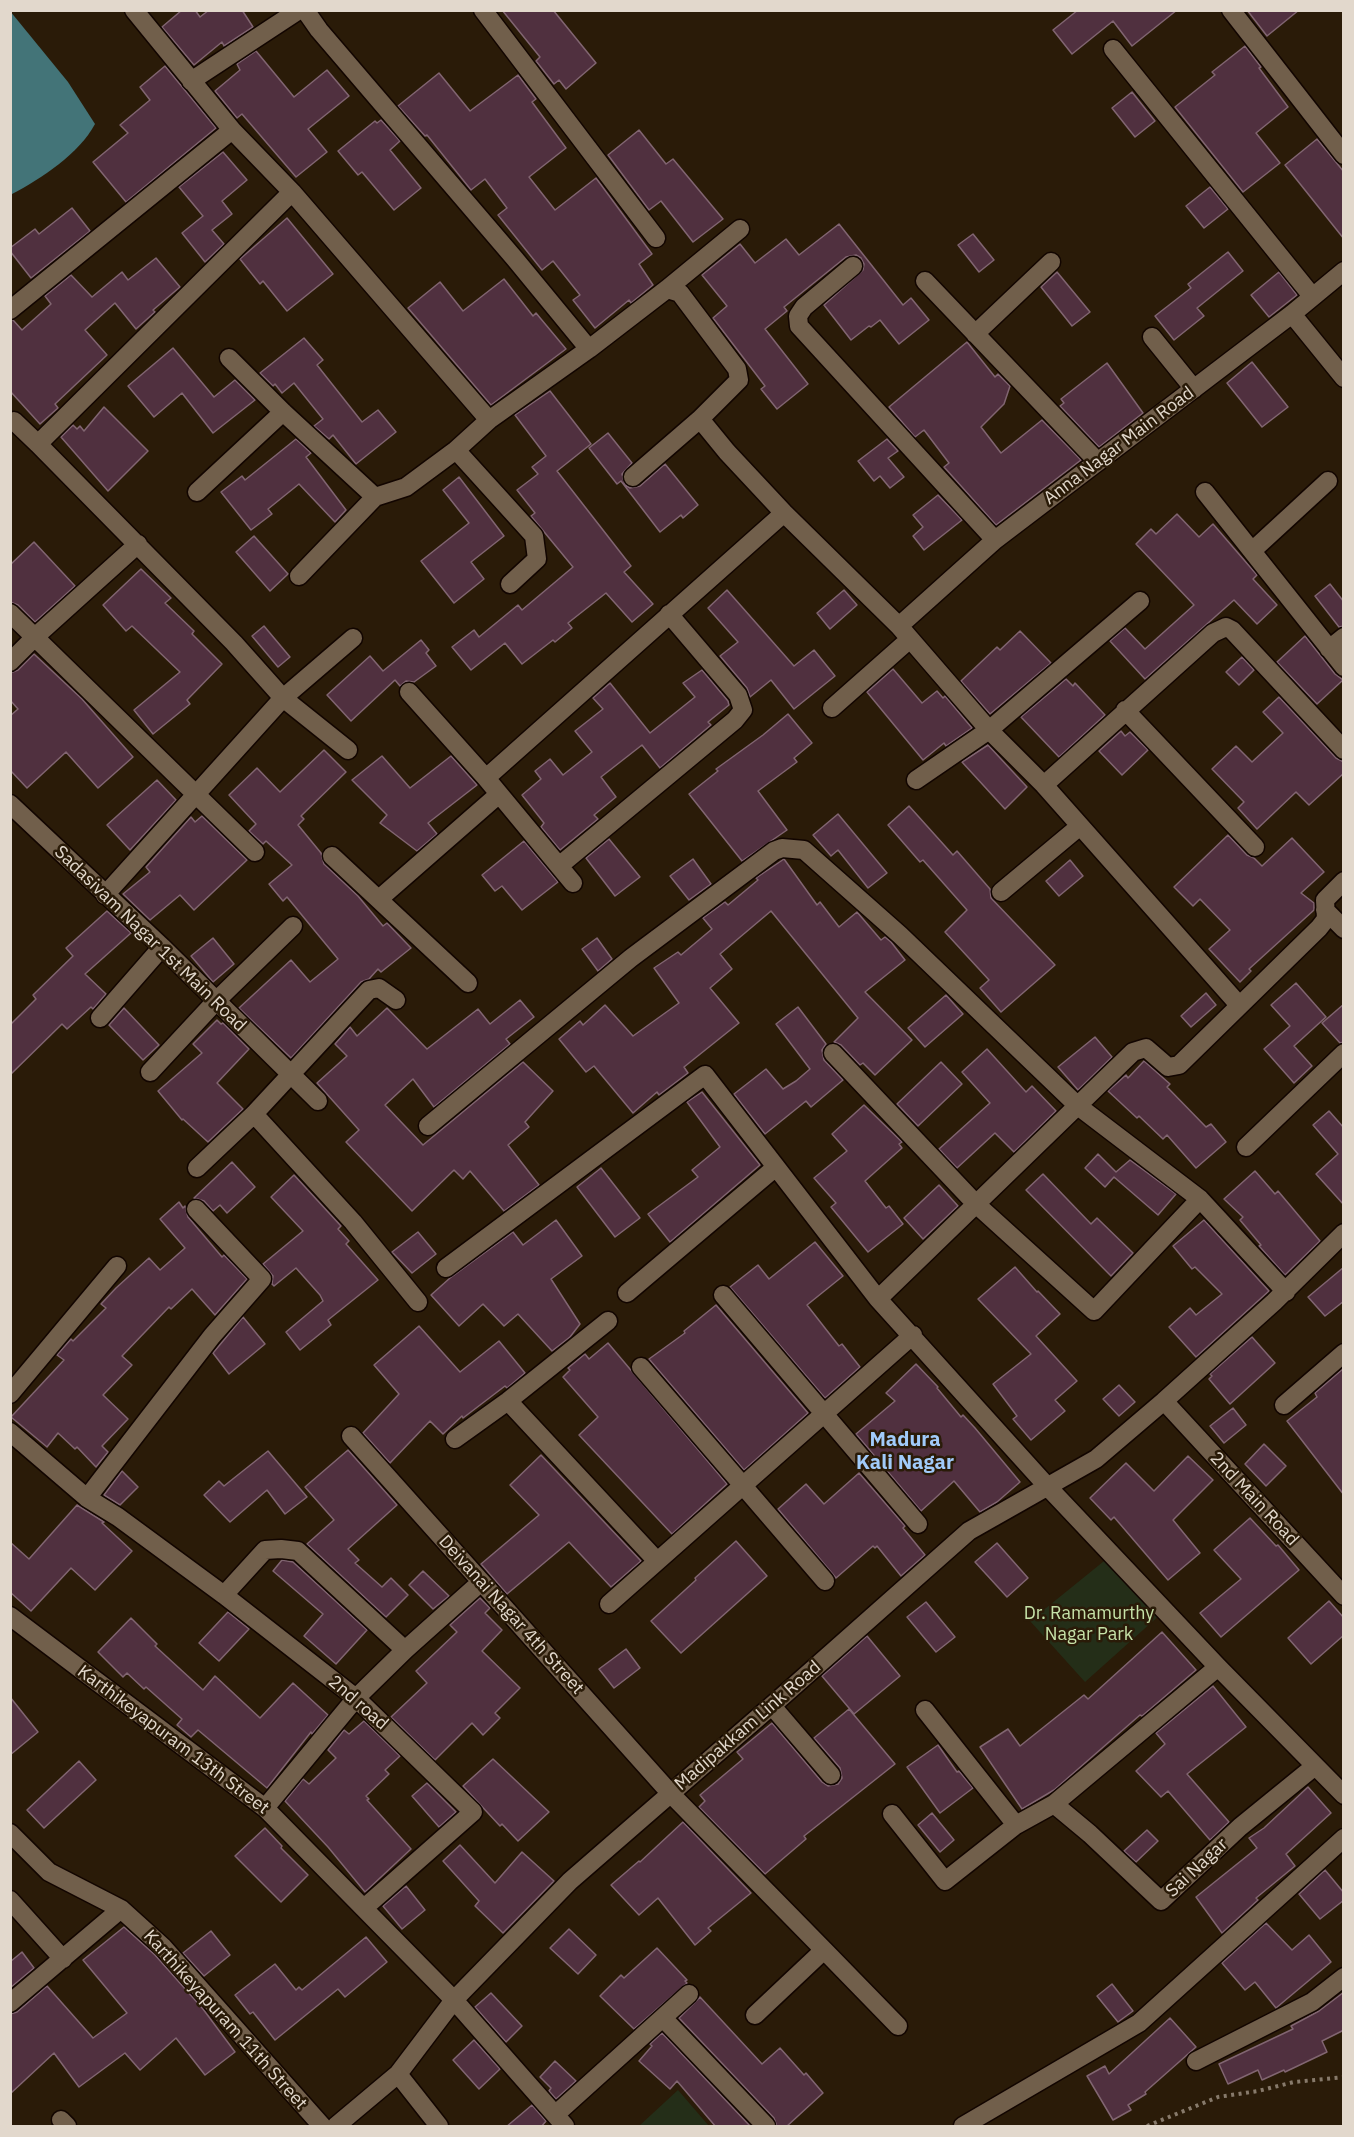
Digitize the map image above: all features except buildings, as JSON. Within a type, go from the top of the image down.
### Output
[{"type":"street","points":[[134,10],[232,130],[292,192],[489,420]]},
{"type":"street","points":[[191,81],[299,10]]},
{"type":"street","points":[[305,10],[319,30],[589,349]]},
{"type":"street","points":[[483,10],[656,238]]},
{"type":"street","points":[[1231,10],[1344,155]]},
{"type":"street","points":[[1113,49],[1312,296]]},
{"type":"street","points":[[10,310],[232,130]]},
{"type":"street","points":[[38,444],[292,192]]},
{"type":"street","points":[[299,576],[375,496],[406,487],[456,450],[489,420],[589,349],[667,289],[740,229]]},
{"type":"street","points":[[975,334],[1051,262]]},
{"type":"street","points":[[853,266],[804,307],[798,316],[799,326],[995,540]]},
{"type":"street","name":"Anna Nagar Main Road","points":[[832,708],[995,540],[1292,314],[1344,271]]},
{"type":"street","points":[[925,281],[1098,462]]},
{"type":"street","points":[[633,477],[700,419],[739,380],[737,369],[680,293],[667,289]]},
{"type":"street","points":[[1292,314],[1344,378]]},
{"type":"street","points":[[1152,337],[1194,389]]},
{"type":"street","points":[[229,358],[283,412],[375,496]]},
{"type":"street","points":[[197,492],[283,412]]},
{"type":"street","points":[[700,419],[727,452],[784,513],[904,633],[990,730],[1044,785],[1239,1005]]},
{"type":"street","points":[[14,421],[138,544],[284,698],[348,750]]},
{"type":"street","points":[[456,450],[534,536],[537,559],[510,584]]},
{"type":"street","points":[[1251,551],[1328,481]]},
{"type":"street","points":[[1205,492],[1344,667]]},
{"type":"street","points":[[486,778],[784,513]]},
{"type":"street","points":[[10,662],[138,544]]},
{"type":"street","points":[[916,780],[990,730],[1140,601]]},
{"type":"street","points":[[10,612],[255,852]]},
{"type":"street","points":[[559,866],[735,720],[743,710],[738,695],[669,614]]},
{"type":"street","points":[[1044,785],[1213,633],[1226,627],[1232,630],[1344,750]]},
{"type":"street","points":[[1329,649],[1344,637]]},
{"type":"street","points":[[105,895],[284,698],[353,638]]},
{"type":"street","points":[[409,692],[486,778],[573,883]]},
{"type":"street","points":[[1125,710],[1255,848]]},
{"type":"street","points":[[378,899],[498,795]]},
{"type":"street","name":"Sadasivam Nagar 1st Main Road","points":[[10,804],[162,947],[318,1101]]},
{"type":"street","points":[[1001,892],[1080,826]]},
{"type":"street","points":[[428,1126],[631,958],[774,851],[782,848],[804,850],[900,935],[1078,1106],[1200,1199],[1286,1292]]},
{"type":"street","points":[[332,856],[468,982]]},
{"type":"street","points":[[878,1299],[1133,1052],[1146,1048],[1168,1067],[1179,1065],[1319,928],[1326,919],[1325,900],[1344,881]]},
{"type":"street","points":[[1325,910],[1344,929]]},
{"type":"street","points":[[150,1072],[216,1000],[293,926]]},
{"type":"street","points":[[100,1018],[162,947]]},
{"type":"street","points":[[197,1168],[254,1114],[369,990],[380,988],[396,1000]]},
{"type":"street","points":[[833,1053],[976,1204],[1094,1311],[1200,1199]]},
{"type":"street","points":[[1246,1147],[1344,1053]]},
{"type":"street","points":[[446,1268],[705,1075],[878,1299],[913,1335],[1047,1486],[1218,1667],[1344,1795]]},
{"type":"street","points":[[254,1114],[354,1222],[418,1302]]},
{"type":"street","points":[[627,1293],[776,1167]]},
{"type":"street","points":[[87,1498],[212,1336],[262,1280],[196,1209]]},
{"type":"street","name":"Madipakkam Link Road","points":[[336,2127],[398,2074],[454,2000],[570,1881],[969,1531],[1096,1459],[1198,1371],[1342,1240]]},
{"type":"street","points":[[10,1395],[117,1266]]},
{"type":"street","points":[[723,1295],[918,1524]]},
{"type":"street","points":[[455,1439],[508,1401],[608,1321]]},
{"type":"street","points":[[609,1604],[913,1335]]},
{"type":"street","points":[[1284,1405],[1344,1353]]},
{"type":"street","points":[[641,1367],[825,1581]]},
{"type":"street","points":[[508,1401],[657,1561]]},
{"type":"street","name":"2nd Main Road","points":[[1164,1401],[1344,1596]]},
{"type":"street","name":"2nd road","points":[[10,1432],[87,1498],[118,1517],[224,1595],[356,1698],[473,1812],[364,1908]]},
{"type":"street","name":"Deivanai Nagar 4th Street","points":[[351,1436],[671,1794],[897,2026]]},
{"type":"street","points":[[224,1595],[265,1550],[298,1551],[405,1650]]},
{"type":"street","points":[[265,1808],[356,1698],[405,1650],[481,1582]]},
{"type":"street","name":"Karthikeyapuram 13th Street","points":[[10,1616],[265,1808],[454,2000],[561,2120]]},
{"type":"street","points":[[892,1814],[945,1881],[1016,1825],[1054,1804],[1218,1667]]},
{"type":"street","points":[[772,1706],[831,1775]]},
{"type":"street","points":[[925,1710],[1016,1825]]},
{"type":"street","name":"Sai Nagar","points":[[1054,1804],[1090,1834],[1161,1901],[1240,1827],[1315,1766]]},
{"type":"street","name":"Karthikeyapuram 11th Street","points":[[10,1833],[49,1872],[122,1910],[163,1947],[322,2127]]},
{"type":"street","points":[[963,2127],[1139,2023],[1344,1838]]},
{"type":"street","points":[[10,1900],[63,1959]]},
{"type":"street","points":[[10,2003],[122,1910]]},
{"type":"street","points":[[755,2015],[824,1950]]},
{"type":"street","points":[[1196,2061],[1312,2002],[1344,1977]]},
{"type":"street","points":[[561,2120],[689,1994]]},
{"type":"street","points":[[663,2018],[766,2127]]},
{"type":"street","points":[[398,2074],[439,2127]]},
{"type":"path","points":[[1147,2127],[1218,2097],[1258,2091],[1294,2082],[1344,2077]]},
{"type":"green space","name":"Dr. Ramamurthy Nagar Park","points":[[1109,1557],[1162,1613],[1085,1682],[1030,1621]]},
{"type":"green space","points":[[678,2090],[709,2126],[639,2126]]},
{"type":"water","points":[[10,11],[68,82],[95,124],[70,155],[47,173],[12,194],[10,192]]},
{"type":"district","name":"Madura Kali Nagar","points":[[905,1452]]}]
